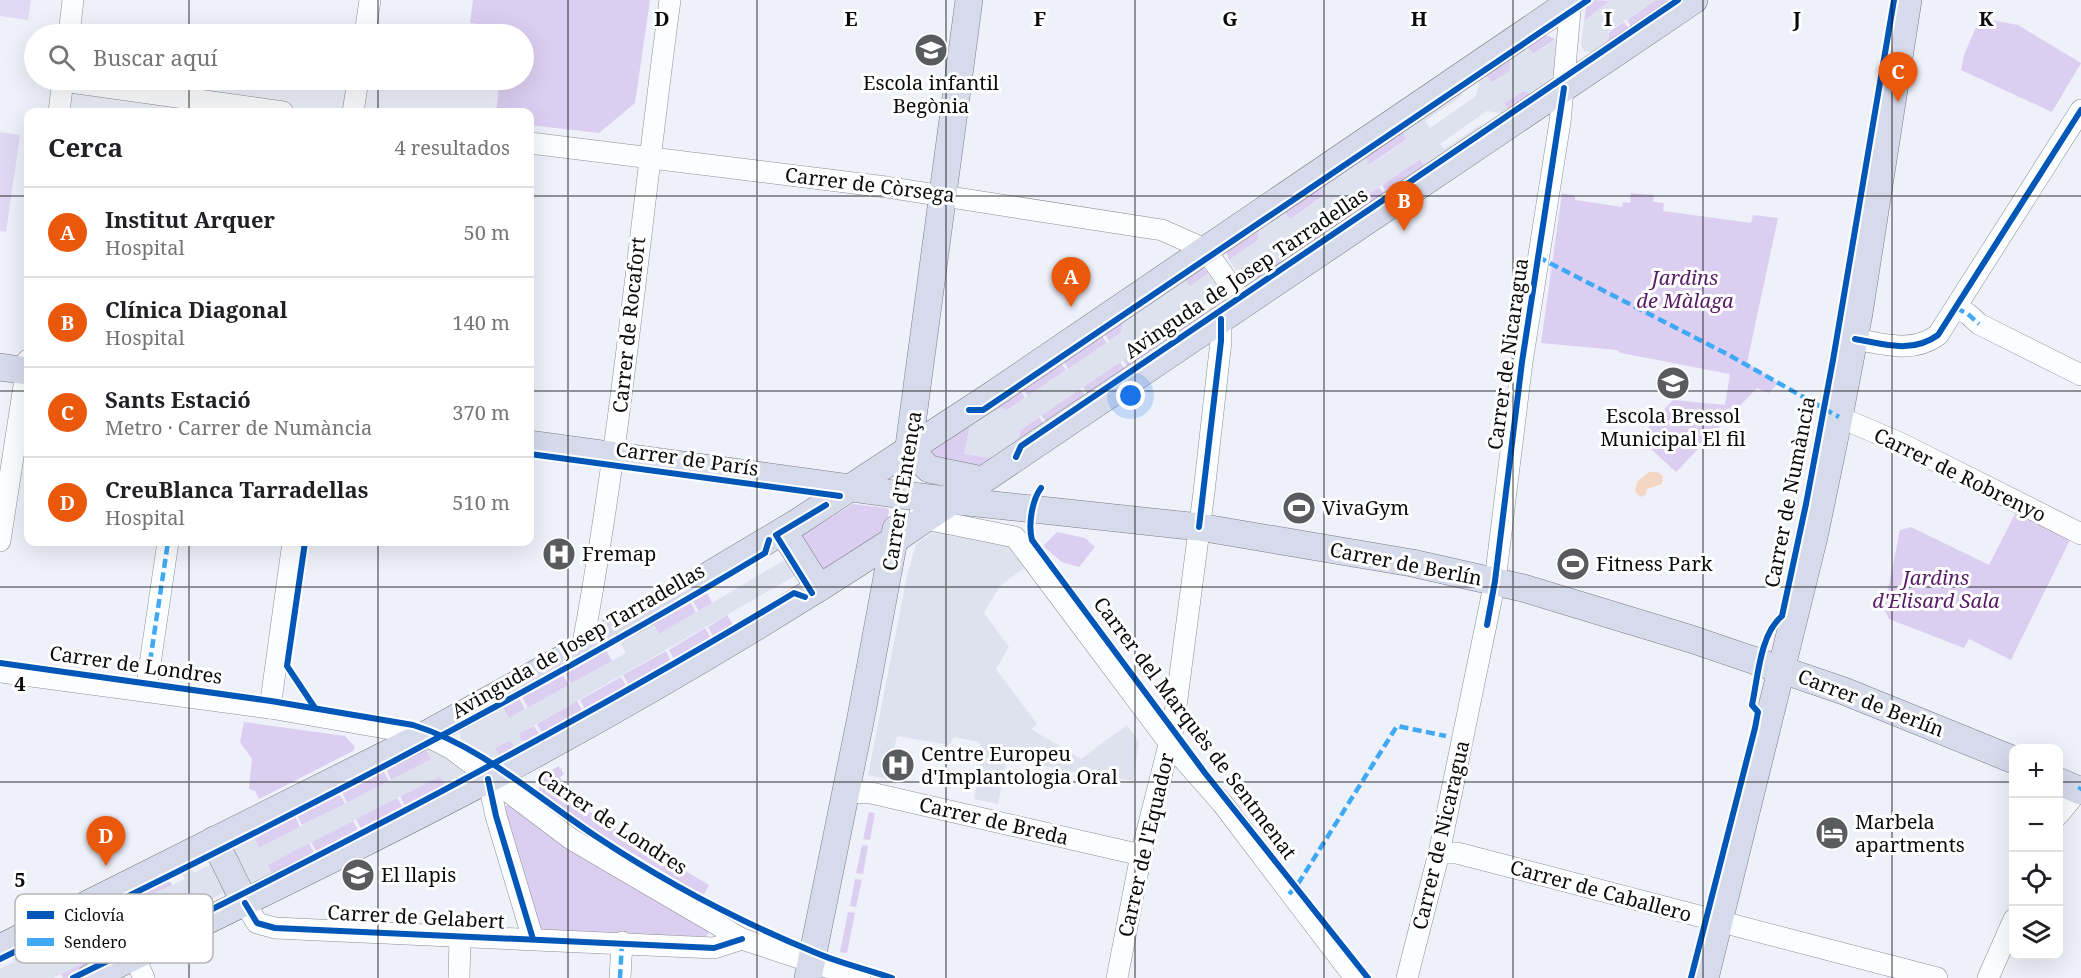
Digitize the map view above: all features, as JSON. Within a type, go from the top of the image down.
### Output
[{"type":"main road","name":"Carrer d'Entença","points":[[810,971],[887,584],[902,495],[969,0]]},
{"type":"main road","name":"Avinguda de Josep Tarradellas","points":[[107,894],[425,735],[582,649],[852,489],[1571,0]]},
{"type":"main road","name":"Avinguda de Josep Tarradellas","points":[[213,922],[245,903],[488,779],[741,636],[819,588],[926,519],[1694,0]]},
{"type":"main road","name":"Carrer de Numància","points":[[1705,978],[1781,669],[1839,417],[1855,339],[1908,0]]},
{"type":"main road","points":[[0,367],[24,367]]},
{"type":"main road","name":"Carrer de París","points":[[534,445],[852,489]]},
{"type":"main road","points":[[909,449],[929,469],[982,480]]},
{"type":"main road","points":[[852,489],[952,501]]},
{"type":"main road","name":"Carrer de Berlín","points":[[952,501],[1199,527],[1398,560],[1495,581],[1630,619],[1781,669],[1877,703],[2009,758]]},
{"type":"main road","points":[[783,531],[819,588]]},
{"type":"main road","points":[[849,569],[877,575],[887,584]]},
{"type":"main road","points":[[214,840],[245,903]]},
{"type":"main road","name":"Avinguda de Josep Tarradellas","points":[[0,948],[15,940]]},
{"type":"main road","name":"Avinguda de Josep Tarradellas","points":[[90,978],[139,967]]},
{"type":"street","points":[[70,24],[73,0]]},
{"type":"street","points":[[366,24],[370,0]]},
{"type":"street","name":"Carrer de Rocafort","points":[[582,649],[614,456],[648,158],[670,0]]},
{"type":"street","name":"Carrer de Nicaragua","points":[[1407,978],[1439,853],[1495,581],[1522,362],[1564,88],[1571,0]]},
{"type":"street","points":[[60,108],[62,90]]},
{"type":"street","points":[[132,90],[256,108]]},
{"type":"street","points":[[354,108],[357,90]]},
{"type":"street","points":[[1855,339],[1903,347],[1926,344],[1938,334],[2080,115]]},
{"type":"street","name":"Carrer de Còrsega","points":[[534,144],[943,194],[1162,230],[1205,249]]},
{"type":"street","points":[[1205,249],[1243,303]]},
{"type":"street","points":[[1956,308],[1968,314],[1979,324],[2081,375]]},
{"type":"street","name":"Carrer de l'Equador","points":[[1117,978],[1141,855],[1170,744],[1199,527],[1221,340],[1221,319]]},
{"type":"street","points":[[0,541],[24,392]]},
{"type":"street","name":"Carrer de Robrenyo","points":[[1839,417],[1900,444],[2081,534]]},
{"type":"street","points":[[902,495],[926,519],[1015,537],[1020,520],[1030,508]]},
{"type":"street","name":"Carrer del Marquès de Sentmenat","points":[[1015,537],[1170,744],[1222,803],[1355,978]]},
{"type":"street","points":[[146,691],[167,546]]},
{"type":"street","points":[[270,708],[292,546]]},
{"type":"street","name":"Carrer de Londres","points":[[0,672],[270,708],[425,735],[452,749],[488,779],[571,839],[742,939],[810,971],[860,978]]},
{"type":"street","points":[[488,779],[496,816],[533,939]]},
{"type":"street","points":[[2063,806],[2075,787]]},
{"type":"street","name":"Carrer de Breda","points":[[846,792],[871,793],[1141,855]]},
{"type":"street","name":"Carrer de Caballero","points":[[1439,853],[1457,853],[1937,978]]},
{"type":"street","name":"Carrer de Gelabert","points":[[245,903],[252,918],[263,927],[714,948],[742,939]]},
{"type":"street","points":[[1988,978],[2009,928]]},
{"type":"street","points":[[459,978],[460,936]]},
{"type":"street","points":[[621,978],[622,942]]},
{"type":"green space","points":[[473,0],[650,0],[635,103],[599,133],[534,125],[534,108],[496,108],[499,90],[534,90],[534,24],[470,23]]},
{"type":"green space","points":[[1595,0],[1611,1],[1584,21],[1586,6]]},
{"type":"green space","points":[[1656,0],[1667,0],[1669,4],[1632,28],[1627,20]]},
{"type":"green space","points":[[1980,18],[2018,25],[2081,63],[2052,112],[1961,70],[1964,55]]},
{"type":"green space","points":[[1624,22],[1630,30],[1608,45],[1609,32]]},
{"type":"green space","points":[[1546,35],[1555,39],[1533,54],[1527,46]]},
{"type":"green space","points":[[1510,57],[1511,70],[1491,83],[1485,74]]},
{"type":"green space","points":[[1523,91],[1534,95],[1509,111],[1504,103]]},
{"type":"green space","points":[[1402,131],[1407,139],[1369,165],[1364,156]]},
{"type":"green space","points":[[1420,159],[1426,167],[1388,194],[1382,185]]},
{"type":"green space","points":[[1320,186],[1326,194],[1290,219],[1284,211]]},
{"type":"green space","points":[[1379,187],[1385,196],[1347,221],[1341,212]]},
{"type":"green space","name":"Jardins de Màlaga","points":[[1562,193],[1575,196],[1575,200],[1622,207],[1623,202],[1630,203],[1631,193],[1654,195],[1653,202],[1664,203],[1663,211],[1751,223],[1753,215],[1778,218],[1747,363],[1778,383],[1769,393],[1757,388],[1676,472],[1639,438],[1673,400],[1725,405],[1730,374],[1621,353],[1617,350],[1541,343]]},
{"type":"green space","points":[[1338,215],[1344,223],[1306,249],[1300,240]]},
{"type":"green space","points":[[1258,228],[1259,240],[1229,260],[1226,250]]},
{"type":"green space","points":[[1272,259],[1284,263],[1261,279],[1245,277]]},
{"type":"green space","points":[[1203,268],[1209,273],[1190,287],[1184,278]]},
{"type":"green space","points":[[1202,306],[1208,316],[1170,341],[1164,332]]},
{"type":"green space","points":[[1123,319],[1121,333],[1109,341],[1104,333]]},
{"type":"green space","points":[[1101,334],[1107,343],[1068,369],[1063,360]]},
{"type":"green space","points":[[1135,352],[1146,354],[1129,369],[1123,360]]},
{"type":"green space","points":[[1060,362],[1066,370],[1028,396],[1022,388]]},
{"type":"green space","points":[[1120,362],[1126,371],[1089,396],[1083,387]]},
{"type":"green space","points":[[1020,389],[1025,398],[1007,410],[996,409],[995,406]]},
{"type":"green space","points":[[1080,389],[1086,397],[1048,424],[1041,415]]},
{"type":"green space","points":[[1039,417],[1046,426],[1018,441],[1020,430]]},
{"type":"green space","points":[[970,423],[995,459],[977,472],[930,461],[932,450]]},
{"type":"green space","points":[[853,504],[887,508],[889,511],[885,532],[821,572],[800,537]]},
{"type":"green space","name":"Jardins d'Elisard Sala","points":[[2015,514],[2070,540],[2011,660],[1969,639],[1964,648],[1889,619],[1884,609],[1900,530],[1911,527],[1989,565]]},
{"type":"green space","points":[[1057,532],[1085,538],[1095,547],[1079,567],[1062,562],[1043,546]]},
{"type":"green space","points":[[706,591],[712,603],[699,611],[692,600]]},
{"type":"green space","points":[[690,601],[696,613],[659,634],[653,623]]},
{"type":"green space","points":[[727,615],[734,626],[714,638],[708,627]]},
{"type":"green space","points":[[705,628],[712,640],[675,661],[669,650]]},
{"type":"green space","points":[[606,650],[612,661],[571,684],[565,673]]},
{"type":"green space","points":[[666,651],[672,663],[630,687],[623,675]]},
{"type":"green space","points":[[563,675],[569,685],[528,708],[522,697]]},
{"type":"green space","points":[[621,677],[627,688],[586,711],[580,700]]},
{"type":"green space","points":[[519,698],[525,709],[509,718],[503,708]]},
{"type":"green space","points":[[577,701],[584,713],[543,735],[537,724]]},
{"type":"green space","points":[[244,722],[345,736],[355,747],[353,751],[259,799],[255,791],[249,789],[252,759],[240,742]]},
{"type":"green space","points":[[534,726],[541,737],[525,746],[518,734]]},
{"type":"green space","points":[[510,740],[517,750],[501,759],[495,748]]},
{"type":"green space","points":[[425,748],[432,759],[391,780],[386,769]]},
{"type":"green space","points":[[559,766],[564,774],[560,777],[570,797],[574,796],[581,806],[593,814],[592,819],[610,830],[613,827],[622,832],[620,836],[642,851],[646,847],[659,855],[656,860],[674,871],[679,867],[709,885],[703,896],[596,831],[539,792],[539,777]]},
{"type":"green space","points":[[383,770],[389,781],[347,803],[342,792]]},
{"type":"green space","points":[[440,776],[446,787],[406,808],[400,796]]},
{"type":"green space","points":[[339,793],[345,804],[302,825],[297,815]]},
{"type":"green space","points":[[397,798],[404,809],[362,831],[356,819]]},
{"type":"green space","points":[[508,805],[644,894],[708,929],[708,934],[704,938],[537,931],[504,807]]},
{"type":"green space","points":[[869,812],[875,813],[870,840],[863,839]]},
{"type":"green space","points":[[295,816],[300,827],[259,848],[253,836]]},
{"type":"green space","points":[[353,821],[359,832],[318,854],[311,842]]},
{"type":"green space","points":[[309,843],[315,855],[273,876],[267,865]]},
{"type":"green space","points":[[862,845],[868,846],[863,874],[856,873]]},
{"type":"green space","points":[[169,879],[172,885],[154,894],[139,894]]},
{"type":"green space","points":[[855,879],[862,880],[856,907],[850,906]]},
{"type":"green space","points":[[848,912],[855,913],[847,953],[840,952]]},
{"type":"green space","points":[[84,963],[99,963],[69,978],[63,978],[61,974]]},
{"type":"shaded area","points":[[0,0],[31,0],[28,20],[0,16]]},
{"type":"shaded area","points":[[1610,0],[1656,0],[1609,31],[1608,45],[1595,53],[1584,51],[1581,45],[1584,21]]},
{"type":"shaded area","points":[[1555,39],[1558,43],[1552,82],[1534,95],[1523,91],[1504,103],[1509,111],[1505,114],[1487,111],[1440,144],[1444,149],[1480,125],[1484,127],[1426,167],[1420,159],[1301,240],[1306,249],[1284,263],[1272,259],[1245,277],[1241,277],[1229,260],[1258,240],[1258,228],[1284,211],[1290,219],[1326,195],[1320,186],[1364,156],[1370,165],[1407,140],[1402,131],[1461,92],[1462,96],[1425,121],[1430,128],[1476,96],[1480,79],[1485,74],[1492,83],[1510,70],[1510,57],[1527,46],[1534,54]]},
{"type":"shaded area","points":[[0,132],[20,135],[6,232],[0,231]]},
{"type":"shaded area","points":[[1209,273],[1221,290],[1220,294],[1164,332],[1170,341],[1146,354],[1135,352],[1020,430],[1018,440],[995,459],[964,454],[970,423],[995,406],[1007,410],[1121,333],[1123,319],[1184,278],[1190,286]]},
{"type":"shaded area","points":[[1649,472],[1657,472],[1663,476],[1662,484],[1647,489],[1646,495],[1640,497],[1635,491],[1637,482]]},
{"type":"shaded area","points":[[938,529],[1008,544],[1024,568],[1000,586],[984,613],[1009,647],[996,669],[1037,724],[1031,729],[1081,759],[1127,725],[1139,742],[1133,781],[1081,771],[1080,774],[1024,761],[1024,757],[1008,754],[998,804],[974,799],[983,751],[979,742],[954,737],[949,745],[897,736],[887,779],[868,775],[907,576],[916,544]]},
{"type":"shaded area","points":[[788,558],[798,574],[519,734],[525,746],[517,750],[510,740],[495,748],[501,759],[492,762],[460,739],[460,730],[503,708],[509,718],[626,653],[620,642],[653,623],[659,634]]},
{"type":"shaded area","points":[[429,746],[467,771],[466,777],[446,787],[440,776],[267,865],[273,876],[249,886],[231,850],[233,847],[253,836],[259,848],[431,759],[425,748]]},
{"type":"shaded area","points":[[211,864],[233,891],[226,900],[223,893],[213,898],[213,894],[155,894],[185,879],[182,872],[191,868],[194,873]]},
{"type":"shaded area","points":[[15,955],[15,963],[83,963],[53,978],[0,978],[0,969],[14,962],[12,956]]},
{"type":"marked path","points":[[1538,257],[1727,354],[1839,417]]},
{"type":"marked path","points":[[1956,308],[1968,314],[1979,324]]},
{"type":"marked path","points":[[146,688],[167,546]]},
{"type":"marked path","points":[[1289,894],[1296,887],[1397,726],[1446,736]]},
{"type":"marked path","points":[[620,978],[622,942]]},
{"type":"cycle path","points":[[969,410],[983,410],[1588,0]]},
{"type":"cycle path","points":[[1016,457],[1021,446],[1678,0]]},
{"type":"cycle path","points":[[1691,978],[1755,728],[1758,712],[1752,705],[1761,657],[1769,634],[1782,616],[1806,504],[1833,360],[1894,0]]},
{"type":"cycle path","points":[[1487,625],[1495,581],[1522,362],[1564,88]]},
{"type":"cycle path","points":[[1855,339],[1908,346],[1928,341],[1938,335],[2081,110]]},
{"type":"cycle path","points":[[1199,527],[1221,341],[1221,319]]},
{"type":"cycle path","points":[[534,455],[840,496]]},
{"type":"cycle path","points":[[1041,488],[1035,499],[1032,513],[1030,527],[1032,540],[1205,773],[1368,978]]},
{"type":"cycle path","points":[[812,593],[776,535],[826,505]]},
{"type":"cycle path","points":[[131,894],[387,765],[577,662],[765,553],[769,540]]},
{"type":"cycle path","points":[[304,546],[287,666],[315,708]]},
{"type":"cycle path","points":[[213,908],[347,841],[528,745],[794,593],[805,597]]},
{"type":"cycle path","points":[[0,663],[271,701],[413,725],[438,734],[485,759],[620,852],[701,899],[814,952],[892,978]]},
{"type":"cycle path","points":[[488,779],[496,816],[533,939]]},
{"type":"cycle path","points":[[245,903],[257,923],[275,928],[714,948],[742,939]]},
{"type":"cycle path","points":[[0,959],[15,952]]},
{"type":"cycle path","points":[[73,978],[103,963]]},
{"type":"place","name":"Escola infantil Begònia","points":[[931,50]]},
{"type":"place","name":"Sants Estació","points":[[1898,102]]},
{"type":"place","name":"Clínica Diagonal","points":[[1404,231]]},
{"type":"place","name":"Institut Arquer","points":[[1071,307]]},
{"type":"place","name":"Escola Bressol Municipal El fil","points":[[1673,383]]},
{"type":"place","name":"VivaGym","points":[[1299,508]]},
{"type":"place","name":"Fremap","points":[[559,554]]},
{"type":"place","name":"Fitness Park","points":[[1573,564]]},
{"type":"place","name":"Centre Europeu d'Implantologia Oral","points":[[898,765]]},
{"type":"place","name":"Marbela apartments","points":[[1832,833]]},
{"type":"place","name":"CreuBlanca Tarradellas","points":[[106,866]]},
{"type":"place","name":"El llapis","points":[[358,875]]}]
